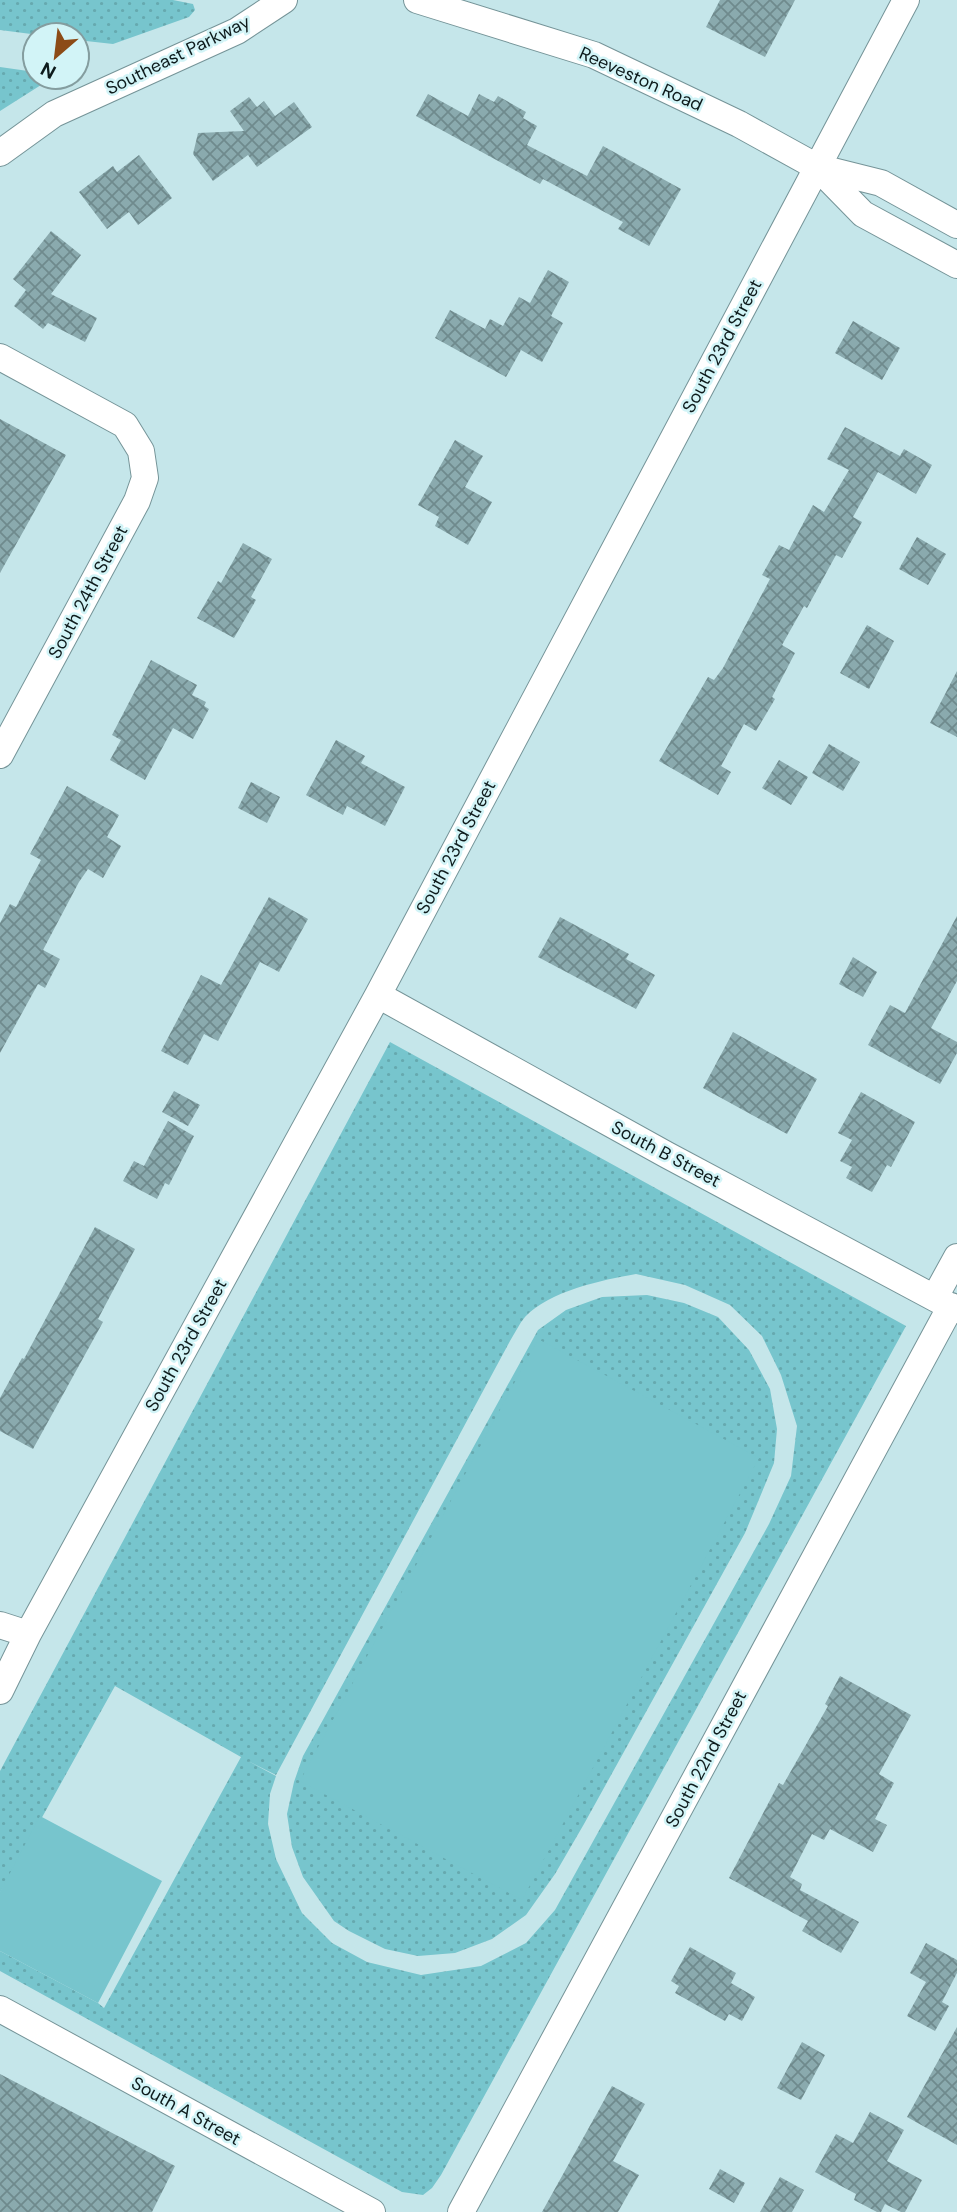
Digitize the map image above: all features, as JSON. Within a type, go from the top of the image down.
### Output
[{"type":"street","name":"Southeast Parkway","points":[[0,153],[54,114],[237,31],[284,0]]},
{"type":"street","name":"Reeveston Road","points":[[417,0],[594,55],[739,124],[817,167],[881,183],[957,225]]},
{"type":"street","name":"South 23rd Street","points":[[0,1690],[28,1634],[378,995],[906,0]]},
{"type":"street","name":"Reeveston Road","points":[[817,167],[863,214],[957,265]]},
{"type":"street","name":"South 24th Street","points":[[0,356],[125,425],[141,451],[145,478],[137,501],[0,755]]},
{"type":"street","name":"South B Street","points":[[378,995],[667,1155],[948,1304]]},
{"type":"street","name":"South 22nd Street","points":[[461,2212],[948,1304],[957,1257]]},
{"type":"street","points":[[0,1625],[28,1634]]},
{"type":"street","name":"South A Street","points":[[0,2009],[372,2212]]},
{"type":"shaded area","points":[[0,0],[173,0],[193,4],[195,10],[189,17],[113,44],[91,42],[91,21],[21,21],[21,33],[0,30]]},
{"type":"shaded area","points":[[0,67],[21,70],[21,91],[32,91],[0,111]]},
{"type":"shaded area","points":[[390,1042],[906,1326],[441,2175],[423,2195],[402,2192],[0,1971],[0,1951],[104,2008],[241,1757],[115,1686],[0,1893],[0,1771]],"holes":[[[636,1274],[685,1285],[730,1305],[762,1336],[781,1375],[797,1426],[791,1476],[769,1524],[555,1910],[526,1943],[481,1966],[421,1975],[367,1962],[332,1943],[302,1913],[276,1859],[268,1824],[270,1794],[276,1776],[246,1760],[276,1775],[525,1317],[535,1308],[562,1294],[592,1283]]]},
{"type":"shaded area","points":[[647,1295],[684,1303],[718,1317],[749,1350],[770,1389],[777,1429],[774,1463],[745,1533],[584,1824],[555,1874],[526,1915],[492,1939],[455,1953],[418,1956],[385,1949],[334,1921],[303,1877],[292,1847],[287,1814],[303,1756],[538,1330],[566,1310],[602,1297]]},
{"type":"shaded area","points":[[538,1339],[759,1458],[522,1900],[300,1781]]},
{"type":"shaded area","points":[[40,1816],[162,1881],[98,2003],[0,1951],[0,1892]]},
{"type":"building","points":[[720,0],[795,0],[765,57],[706,27]]},
{"type":"building","points":[[428,94],[468,116],[479,94],[494,102],[498,96],[526,112],[523,118],[537,126],[527,145],[587,176],[603,146],[681,189],[649,246],[618,229],[623,222],[543,179],[540,184],[416,116]]},
{"type":"building","points":[[249,97],[257,107],[264,101],[275,116],[294,102],[312,127],[257,167],[248,155],[213,181],[193,154],[198,133],[244,131],[230,111]]},
{"type":"building","points":[[139,155],[172,198],[138,225],[129,212],[107,229],[79,192],[113,166],[117,172]]},
{"type":"building","points":[[51,231],[81,255],[51,294],[97,318],[85,342],[48,323],[43,329],[14,306],[26,290],[13,279]]},
{"type":"building","points":[[548,270],[569,282],[551,316],[563,323],[542,362],[521,350],[506,377],[435,338],[450,310],[485,329],[490,319],[503,326],[519,297],[530,303]]},
{"type":"building","points":[[853,321],[900,348],[882,380],[835,353]]},
{"type":"building","points":[[0,419],[66,455],[0,573]]},
{"type":"building","points":[[845,427],[900,456],[904,449],[932,465],[916,494],[878,472],[853,517],[862,522],[842,558],[836,555],[807,608],[804,606],[782,645],[795,653],[772,697],[775,699],[756,731],[744,724],[721,766],[731,772],[718,795],[659,761],[708,677],[714,680],[723,668],[770,579],[762,575],[779,545],[789,550],[813,505],[824,512],[849,470],[827,459]]},
{"type":"building","points":[[455,440],[483,456],[465,487],[492,502],[468,545],[435,526],[439,517],[418,505]]},
{"type":"building","points":[[917,537],[946,554],[928,585],[899,569]]},
{"type":"building","points":[[243,543],[272,559],[251,597],[256,600],[234,638],[197,618],[218,581],[221,583]]},
{"type":"building","points":[[867,625],[894,641],[869,689],[840,673]]},
{"type":"building","points":[[151,660],[197,685],[192,695],[206,702],[204,706],[209,709],[193,739],[173,728],[145,780],[110,760],[121,740],[112,735]]},
{"type":"building","points":[[957,671],[957,737],[930,723]]},
{"type":"building","points":[[336,740],[365,756],[361,763],[405,787],[385,826],[347,806],[343,815],[306,795]]},
{"type":"building","points":[[829,744],[860,762],[843,791],[812,773]]},
{"type":"building","points":[[779,760],[808,777],[791,805],[762,788]]},
{"type":"building","points":[[251,782],[280,797],[267,823],[238,808]]},
{"type":"building","points":[[67,786],[119,815],[107,837],[121,846],[103,878],[88,869],[79,882],[43,950],[60,959],[45,988],[38,984],[0,1053],[0,923],[10,904],[16,907],[41,860],[30,854]]},
{"type":"building","points":[[269,897],[308,919],[279,972],[260,962],[218,1041],[204,1034],[188,1065],[161,1051],[201,975],[221,985]]},
{"type":"building","points":[[957,916],[957,981],[931,1028],[957,1042],[957,1053],[940,1084],[868,1045],[890,1005],[905,1013]]},
{"type":"building","points":[[560,917],[629,954],[626,959],[655,975],[636,1009],[538,957]]},
{"type":"building","points":[[853,957],[877,972],[863,997],[839,984]]},
{"type":"building","points":[[733,1032],[817,1079],[787,1134],[703,1088]]},
{"type":"building","points":[[174,1091],[200,1105],[188,1126],[162,1112]]},
{"type":"building","points":[[861,1092],[915,1122],[891,1167],[887,1165],[872,1192],[846,1178],[852,1167],[840,1161],[852,1140],[838,1133]]},
{"type":"building","points":[[168,1121],[194,1136],[169,1185],[165,1183],[157,1199],[123,1181],[134,1161],[144,1166]]},
{"type":"building","points":[[95,1227],[135,1249],[98,1319],[103,1322],[33,1449],[0,1431],[0,1398]]},
{"type":"building","points":[[840,1676],[911,1715],[879,1774],[894,1783],[875,1819],[887,1825],[873,1852],[830,1829],[824,1840],[812,1834],[790,1877],[802,1884],[800,1890],[859,1922],[841,1953],[802,1931],[808,1921],[729,1878],[779,1783],[783,1785],[828,1706],[825,1704]]},
{"type":"building","points":[[926,1943],[957,1960],[957,1973],[942,2002],[949,2006],[935,2031],[907,2016],[926,1982],[910,1973]]},
{"type":"building","points":[[690,1947],[736,1973],[731,1983],[755,1997],[742,2021],[729,2014],[725,2021],[675,1993],[679,1986],[671,1981]]},
{"type":"building","points":[[957,2027],[957,2145],[907,2117]]},
{"type":"building","points":[[802,2042],[825,2055],[801,2100],[777,2088]]},
{"type":"building","points":[[0,2074],[175,2166],[152,2212],[0,2212]]},
{"type":"building","points":[[612,2086],[645,2104],[613,2161],[639,2175],[618,2212],[542,2212]]},
{"type":"building","points":[[870,2112],[904,2130],[887,2161],[922,2180],[905,2212],[885,2204],[881,2212],[877,2212],[854,2200],[856,2194],[815,2172],[836,2134],[853,2143]]},
{"type":"building","points":[[720,2169],[745,2183],[734,2203],[709,2189]]},
{"type":"building","points":[[780,2177],[804,2190],[792,2212],[760,2212]]}]
